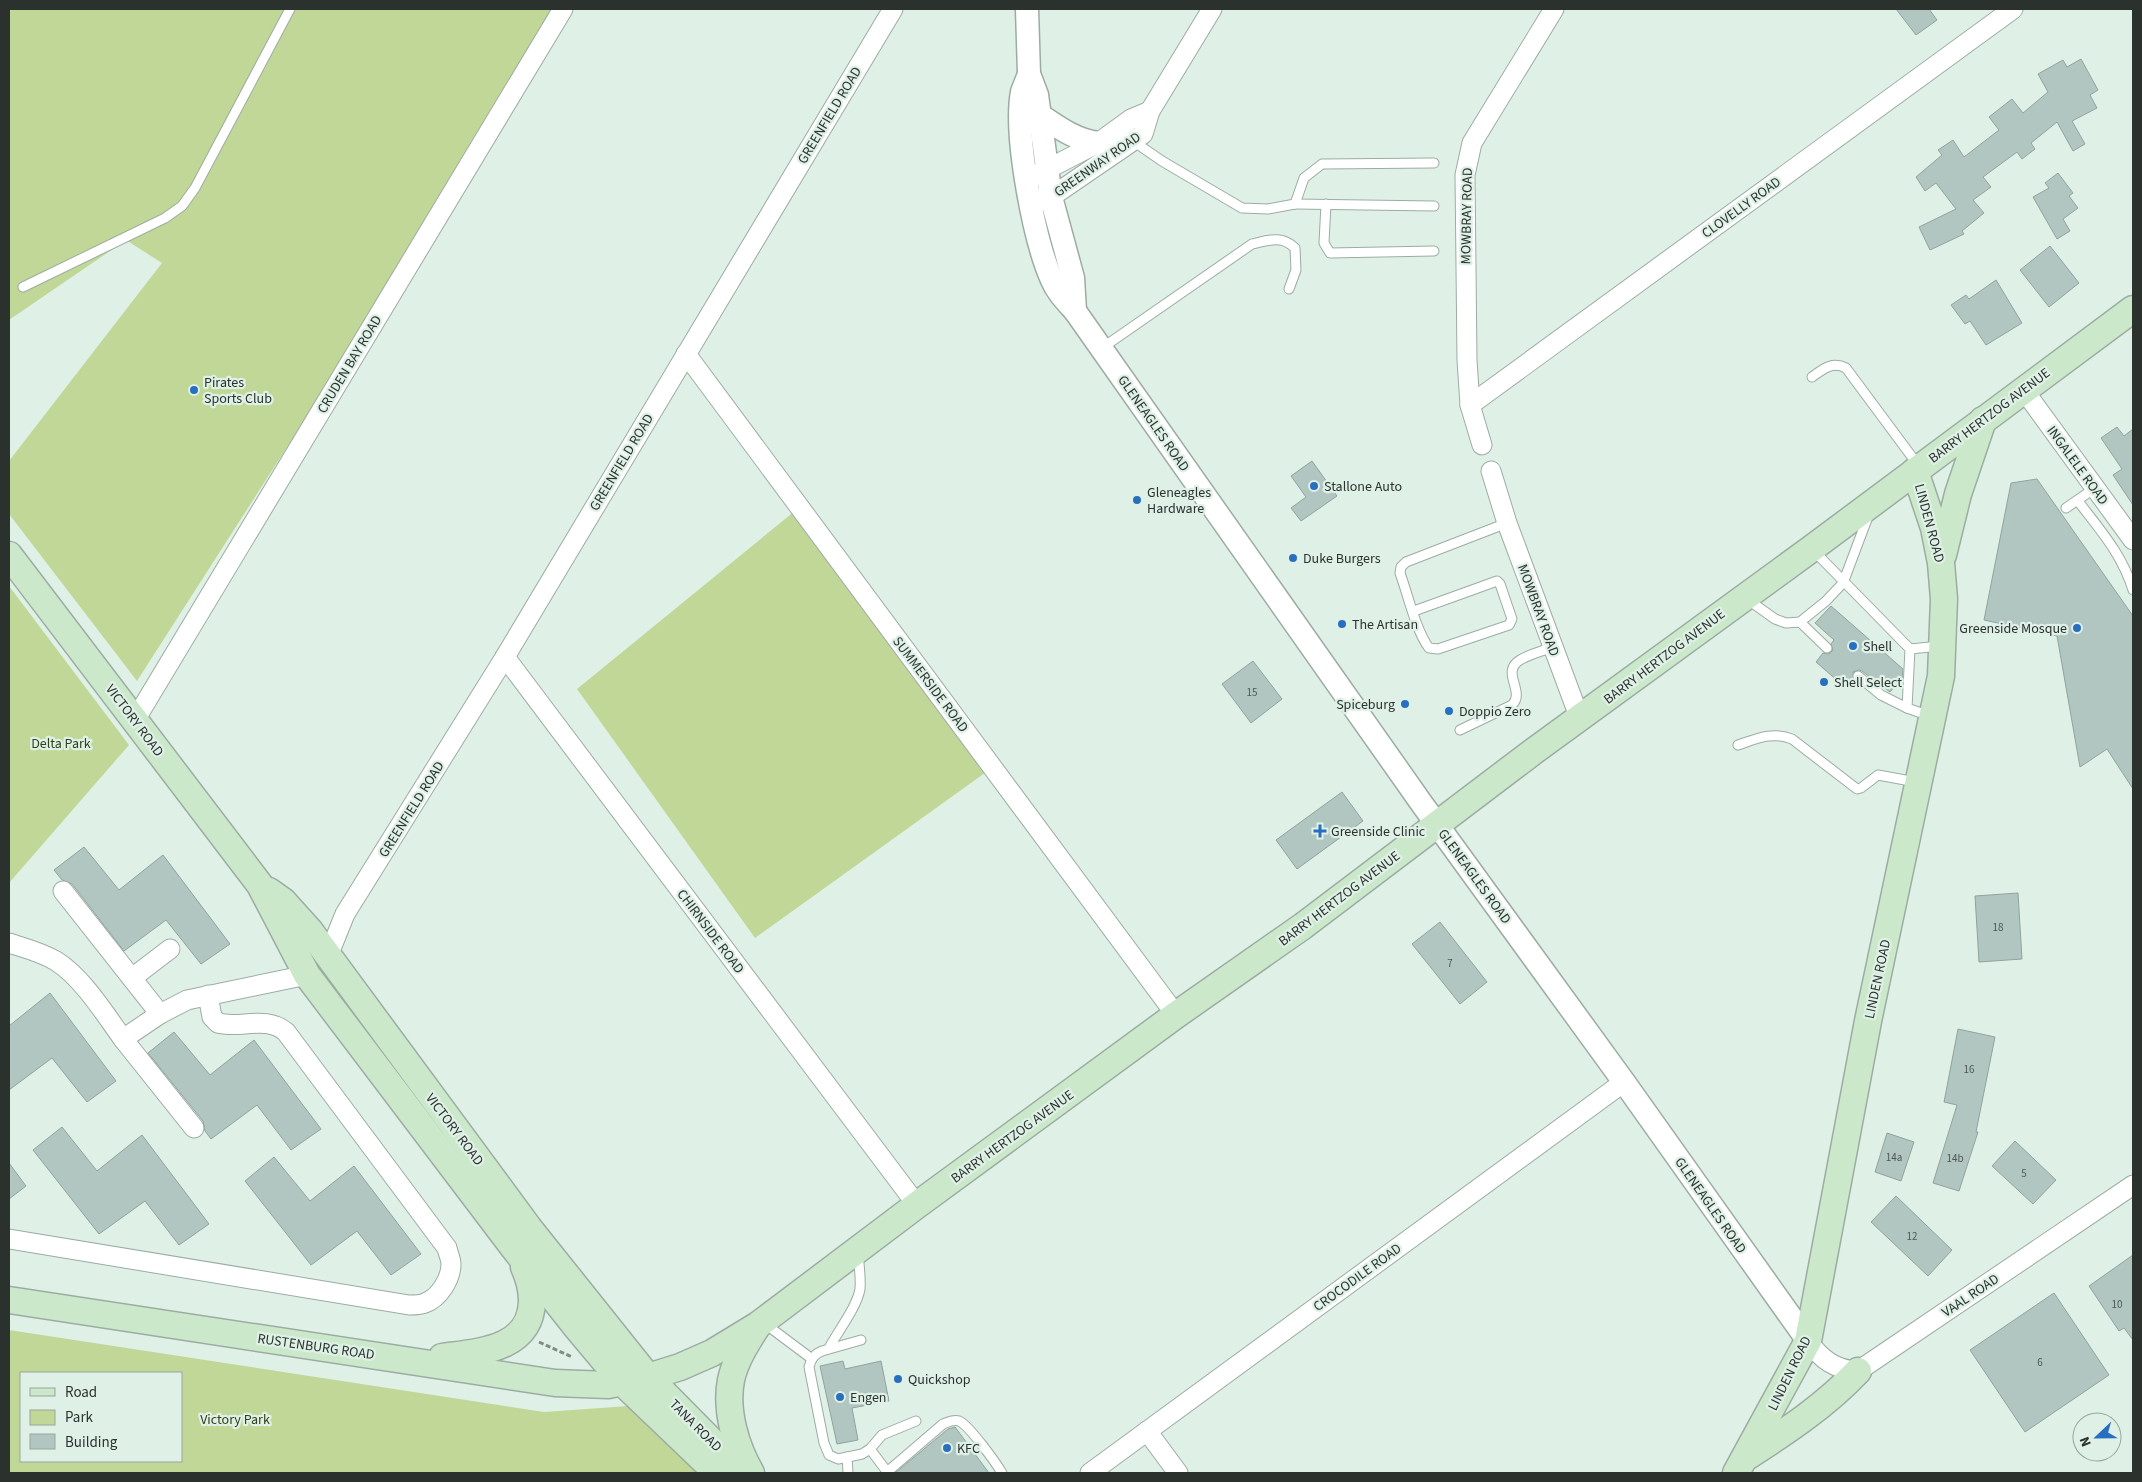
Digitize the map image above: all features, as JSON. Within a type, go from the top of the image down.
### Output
[{"type":"main road","name":"BARRY HERTZOG AVENUE","points":[[636,1380],[703,1357],[760,1324],[857,1250],[1176,1015],[1303,926],[1437,824],[1745,596],[1812,549],[2133,309]]},
{"type":"main road","points":[[1941,563],[1956,499],[1983,420]]},
{"type":"main road","name":"LINDEN ROAD","points":[[1741,1465],[1808,1341],[1868,1021],[1941,676],[1944,599],[1941,563],[1934,528],[1918,469]]},
{"type":"main road","name":"VICTORY ROAD","points":[[9,555],[268,890],[310,930],[385,1035],[529,1228],[636,1380]]},
{"type":"main road","name":"VICTORY ROAD","points":[[268,890],[307,975],[513,1247],[577,1328],[636,1380]]},
{"type":"main road","points":[[307,975],[319,974],[333,981],[385,1035]]},
{"type":"main road","points":[[416,1360],[487,1350],[510,1341],[522,1331],[531,1313],[531,1291],[528,1276],[513,1247]]},
{"type":"main road","name":"RUSTENBURG ROAD","points":[[9,1300],[416,1360],[555,1383],[596,1385],[636,1380]]},
{"type":"main road","points":[[751,1473],[734,1430],[730,1405],[730,1389],[739,1357],[760,1324]]},
{"type":"main road","points":[[1741,1465],[1840,1391],[1858,1371]]},
{"type":"main road","name":"TANA ROAD","points":[[636,1380],[717,1473]]},
{"type":"main road","name":"TANA ROAD","points":[[636,1380],[743,1473]]},
{"type":"street","name":"CRUDEN BAY ROAD","points":[[135,720],[563,9]]},
{"type":"street","name":"GREENFIELD ROAD","points":[[328,956],[345,914],[505,657],[893,9]]},
{"type":"street","name":"GLENEAGLES ROAD","points":[[1027,9],[1029,74],[1037,95],[1040,114],[1036,174]]},
{"type":"street","name":"GREENWAY ROAD","points":[[1041,200],[1143,134],[1150,112],[1212,9]]},
{"type":"street","name":"MOWBRAY ROAD","points":[[1482,445],[1470,405],[1467,360],[1464,175],[1472,143],[1554,9]]},
{"type":"street","name":"CLOVELLY ROAD","points":[[1470,405],[2013,9]]},
{"type":"street","name":"GLENEAGLES ROAD","points":[[1029,74],[1023,90],[1021,106],[1041,200],[1051,277],[1058,290],[1102,348],[1437,824],[1624,1082],[1808,1341]]},
{"type":"street","name":"GREENWAY ROAD","points":[[1036,174],[1098,143],[1131,119],[1150,112]]},
{"type":"street","points":[[1040,114],[1064,131],[1080,139],[1098,143]]},
{"type":"street","name":"SUMMERSIDE ROAD","points":[[686,354],[1176,1015]]},
{"type":"street","name":"INGALELE ROAD","points":[[2023,390],[2133,540]]},
{"type":"street","name":"MOWBRAY ROAD","points":[[1491,471],[1507,523],[1580,719]]},
{"type":"street","name":"CHIRNSIDE ROAD","points":[[505,657],[917,1206]]},
{"type":"street","points":[[63,891],[160,1014]]},
{"type":"street","name":"GREENFIELD ROAD","points":[[310,930],[324,928],[345,914]]},
{"type":"street","points":[[9,943],[43,954],[62,966],[88,993],[194,1128]]},
{"type":"street","points":[[132,978],[170,949]]},
{"type":"street","points":[[123,1039],[160,1014],[187,1000],[307,975]]},
{"type":"street","points":[[9,1239],[409,1305],[424,1304],[433,1299],[442,1289],[448,1278],[451,1264],[447,1248],[286,1032],[277,1025],[267,1023],[218,1023],[212,1017],[208,995]]},
{"type":"street","name":"CROCODILE ROAD","points":[[1090,1473],[1624,1082]]},
{"type":"street","name":"VAAL ROAD","points":[[1858,1371],[2133,1185]]},
{"type":"street","points":[[1808,1341],[1828,1363],[1844,1370],[1858,1371]]},
{"type":"street","points":[[1147,1431],[1178,1473]]},
{"type":"lane","points":[[23,287],[165,218],[182,206],[195,188],[290,9]]},
{"type":"lane","points":[[1133,141],[1162,161],[1242,208],[1268,209],[1295,204],[1434,206]]},
{"type":"lane","points":[[1295,204],[1304,178],[1322,164],[1434,163]]},
{"type":"lane","points":[[1326,204],[1324,244],[1330,253],[1434,251]]},
{"type":"lane","points":[[1102,348],[1252,244],[1276,239],[1289,242],[1296,248],[1296,270],[1289,289]]},
{"type":"lane","points":[[1812,377],[1832,365],[1846,368],[1918,469]]},
{"type":"lane","points":[[2066,508],[2095,488]]},
{"type":"lane","points":[[2078,501],[2120,556],[2132,585]]},
{"type":"lane","points":[[1745,596],[1774,619],[1786,623],[1800,622],[1826,601],[1843,583],[1873,502]]},
{"type":"lane","points":[[1414,611],[1494,581],[1500,584],[1512,618],[1507,626],[1434,650],[1425,643],[1400,573],[1403,565],[1507,523]]},
{"type":"lane","points":[[1812,549],[1843,583],[1910,649],[1907,708]]},
{"type":"lane","points":[[1800,622],[1827,648]]},
{"type":"lane","points":[[1910,649],[1943,646]]},
{"type":"lane","points":[[1460,730],[1512,705],[1516,701],[1517,696],[1511,674],[1512,668],[1519,660],[1553,647]]},
{"type":"lane","points":[[1858,676],[1881,695],[1907,708],[1933,716]]},
{"type":"lane","points":[[1738,746],[1761,737],[1784,736],[1792,739],[1857,789],[1878,775],[1919,783]]},
{"type":"lane","points":[[829,1348],[856,1301],[859,1291],[860,1280],[857,1250]]},
{"type":"lane","points":[[760,1324],[812,1359]]},
{"type":"lane","points":[[861,1340],[817,1353],[809,1367],[826,1449],[833,1457],[862,1454],[870,1449],[882,1435],[916,1422]]},
{"type":"lane","points":[[870,1449],[888,1473],[943,1424],[952,1420],[958,1421],[965,1426],[997,1464],[1002,1473]]},
{"type":"lane","points":[[847,1457],[848,1473]]},
{"type":"path","points":[[531,1338],[573,1357]]},
{"type":"green space","name":"Pirates Sports Club","points":[[9,9],[568,9],[137,681],[9,514],[9,461],[162,263],[126,240],[9,320]]},
{"type":"green space","points":[[801,506],[989,770],[755,938],[577,689]]},
{"type":"green space","name":"Delta Park","points":[[9,586],[129,745],[9,883]]},
{"type":"green space","name":"Victory Park","points":[[9,1330],[544,1412],[657,1404],[722,1473],[9,1473]]},
{"type":"building","points":[[1896,9],[1929,9],[1937,20],[1916,35]]},
{"type":"building","points":[[2081,59],[2098,90],[2090,95],[2097,108],[2072,121],[2085,144],[2073,151],[2057,122],[2031,143],[2035,149],[2022,159],[2017,152],[1983,177],[1991,187],[1973,200],[1984,213],[1962,231],[1964,234],[1930,250],[1919,227],[1956,209],[1936,183],[1925,191],[1916,177],[1942,155],[1938,150],[1953,140],[1964,157],[1999,130],[1989,117],[2012,99],[2023,113],[2048,92],[2038,74],[2063,60],[2067,67]]},
{"type":"building","points":[[2058,173],[2073,193],[2069,196],[2078,208],[2063,219],[2070,231],[2057,239],[2033,197],[2049,188],[2045,183]]},
{"type":"building","points":[[2050,246],[2079,283],[2049,307],[2020,270]]},
{"type":"building","points":[[1996,280],[2022,323],[1986,345],[1970,321],[1965,324],[1951,305],[1966,295],[1969,299]]},
{"type":"building","points":[[2117,427],[2124,436],[2133,429],[2133,505],[2113,475],[2122,469],[2101,438]]},
{"type":"building","name":"Stallone Auto","points":[[1312,461],[1337,496],[1301,521],[1291,508],[1306,497],[1291,476]]},
{"type":"building","name":"Greenside Mosque","points":[[2037,479],[2133,616],[2133,789],[2107,749],[2080,767],[2057,636],[1984,620],[2011,483]]},
{"type":"building","points":[[1831,606],[1903,669],[1902,678],[1890,692],[1859,670],[1853,672],[1854,681],[1847,689],[1816,662],[1823,653],[1829,654],[1833,650],[1831,644],[1834,640],[1815,623]]},
{"type":"building","points":[[1253,661],[1282,699],[1251,723],[1222,684]]},
{"type":"building","name":"Greenside Clinic","points":[[1342,792],[1363,821],[1297,869],[1276,840]]},
{"type":"building","points":[[84,847],[119,890],[163,855],[230,944],[201,964],[166,920],[124,951],[72,884],[62,880],[54,870]]},
{"type":"building","points":[[2018,893],[2022,959],[1979,962],[1975,896]]},
{"type":"building","points":[[1440,922],[1487,982],[1460,1004],[1412,944]]},
{"type":"building","points":[[50,993],[116,1081],[87,1102],[52,1058],[9,1090],[9,1026]]},
{"type":"building","points":[[1958,1029],[1995,1037],[1976,1132],[1978,1132],[1959,1191],[1933,1183],[1957,1105],[1944,1102]]},
{"type":"building","points":[[174,1032],[210,1075],[254,1040],[321,1129],[291,1150],[257,1105],[211,1139],[205,1131],[203,1121],[148,1053]]},
{"type":"building","points":[[62,1127],[97,1171],[142,1135],[209,1224],[179,1245],[145,1201],[99,1234],[33,1150]]},
{"type":"building","points":[[1887,1133],[1914,1142],[1901,1181],[1875,1172]]},
{"type":"building","points":[[2015,1141],[2056,1180],[2033,1204],[1992,1166]]},
{"type":"building","points":[[274,1157],[310,1201],[354,1166],[421,1254],[391,1275],[357,1231],[311,1265],[245,1181]]},
{"type":"building","points":[[9,1163],[26,1186],[9,1199]]},
{"type":"building","points":[[1896,1196],[1952,1250],[1928,1276],[1871,1222]]},
{"type":"building","points":[[2133,1255],[2133,1340],[2124,1328],[2119,1331],[2089,1286]]},
{"type":"building","points":[[2054,1293],[2109,1375],[2025,1432],[1970,1350]]},
{"type":"building","points":[[843,1361],[845,1369],[881,1361],[889,1401],[852,1408],[858,1440],[837,1444],[820,1366]]},
{"type":"building","name":"KFC","points":[[955,1427],[989,1473],[895,1473],[948,1429]]},
{"type":"place","name":"Pirates Sports Club","points":[[194,390]]},
{"type":"place","name":"Stallone Auto","points":[[1314,486]]},
{"type":"place","name":"Gleneagles Hardware","points":[[1137,500]]},
{"type":"place","name":"Duke Burgers","points":[[1293,558]]},
{"type":"place","name":"The Artisan","points":[[1342,624]]},
{"type":"place","name":"Greenside Mosque","points":[[2077,628]]},
{"type":"place","name":"Shell","points":[[1853,646]]},
{"type":"place","name":"Shell Select","points":[[1824,682]]},
{"type":"place","name":"Spiceburg","points":[[1405,704]]},
{"type":"place","name":"Doppio Zero","points":[[1449,711]]},
{"type":"place","name":"Greenside Clinic","points":[[1320,831]]},
{"type":"place","name":"Quickshop","points":[[898,1379]]},
{"type":"place","name":"Engen","points":[[840,1397]]},
{"type":"place","name":"KFC","points":[[947,1448]]}]
